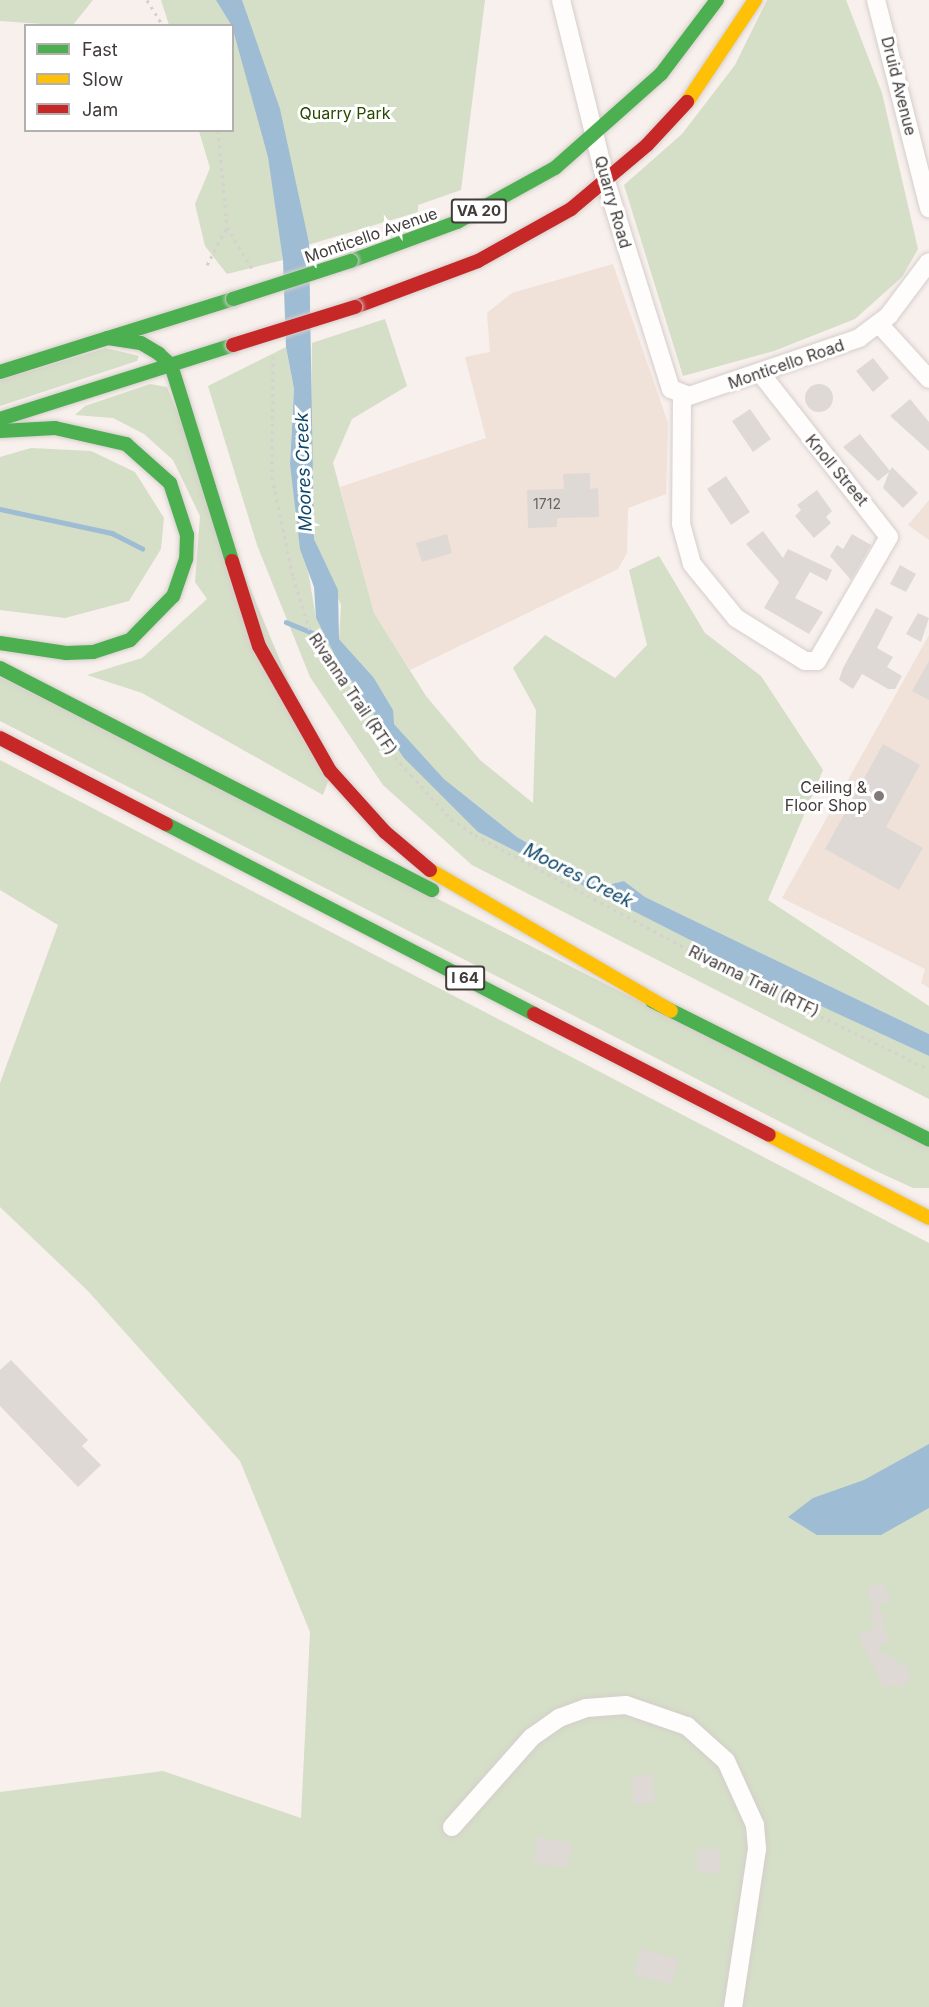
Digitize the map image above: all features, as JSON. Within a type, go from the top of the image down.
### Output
[{"type":"main road","name":"Monticello Avenue","points":[[0,372],[351,261],[467,217],[555,168],[595,136],[661,74],[717,0]]},
{"type":"main road","name":"VA 20","points":[[0,419],[355,307],[478,261],[571,208],[606,182],[694,94],[755,0]]},
{"type":"main road","points":[[108,338],[141,343],[171,365],[259,646],[330,771],[385,832],[430,870],[670,1011]]},
{"type":"main road","points":[[0,431],[55,428],[126,444],[170,483],[187,535],[186,559],[173,596],[130,640],[93,652],[66,652],[0,643]]},
{"type":"main road","points":[[0,668],[670,1011],[929,1140]]},
{"type":"main road","name":"I 64","points":[[0,738],[929,1218]]},
{"type":"street","name":"Quarry Road","points":[[561,0],[606,182],[664,381],[682,395]]},
{"type":"street","name":"Druid Avenue","points":[[876,0],[929,208]]},
{"type":"street","name":"Monticello Road","points":[[682,395],[761,374],[837,348],[879,324],[929,262]]},
{"type":"street","points":[[879,324],[929,379]]},
{"type":"street","name":"Knoll Street","points":[[682,395],[681,524],[692,564],[736,618],[810,662],[824,657],[887,546],[887,529],[761,374]]},
{"type":"street","points":[[452,1827],[532,1737],[559,1718],[586,1708],[626,1705],[687,1726],[726,1761],[755,1825],[758,1849],[733,2007]]},
{"type":"path","points":[[147,0],[162,24]]},
{"type":"path","points":[[207,265],[226,227],[218,132]]},
{"type":"path","points":[[226,227],[244,250],[256,280]]},
{"type":"path","name":"Rivanna Trail (RTF)","points":[[271,343],[276,385],[272,477],[293,577],[311,633],[380,740],[411,775],[451,819],[475,835],[740,977],[929,1069]]},
{"type":"shaded area","points":[[613,264],[668,423],[666,494],[628,508],[627,553],[618,569],[410,670],[374,613],[340,487],[486,438],[465,357],[490,352],[487,313],[512,293]]},
{"type":"shaded area","points":[[929,500],[929,540],[908,525]]},
{"type":"shaded area","points":[[929,635],[929,988],[921,983],[925,969],[782,898]]},
{"type":"green space","points":[[0,0],[93,0],[74,24],[0,21]]},
{"type":"green space","name":"Quarry Park","points":[[161,0],[485,0],[461,190],[418,205],[418,212],[291,250],[282,245],[283,260],[227,274],[205,246],[195,204],[210,168],[199,132],[234,132],[234,24],[169,24]]},
{"type":"green space","points":[[767,0],[846,0],[882,93],[918,249],[902,277],[855,319],[774,351],[683,376],[624,185],[682,134],[735,65]]},
{"type":"green space","points":[[385,319],[407,386],[352,419],[333,463],[374,613],[426,696],[480,760],[533,803],[536,710],[513,668],[545,635],[615,678],[647,645],[629,570],[659,556],[705,633],[761,676],[823,770],[768,900],[929,1006],[929,1034],[645,897],[624,881],[607,885],[582,875],[517,837],[444,779],[393,723],[393,710],[374,678],[339,639],[341,605],[314,539],[310,506],[312,343]]},
{"type":"green space","points":[[286,347],[294,389],[290,464],[316,618],[384,729],[478,832],[694,942],[706,953],[929,1056],[929,1099],[472,865],[383,785],[310,677],[257,545],[208,386]]},
{"type":"green space","points":[[106,348],[139,356],[137,361],[0,406],[0,380]]},
{"type":"green space","points":[[150,384],[167,387],[329,779],[323,795],[142,693],[87,675],[142,658],[207,599],[195,582],[200,516],[173,460],[144,434],[113,418],[75,415],[85,406]]},
{"type":"green space","points":[[31,448],[91,451],[135,472],[164,518],[161,549],[129,601],[65,618],[0,610],[0,457]]},
{"type":"green space","points":[[0,677],[929,1148],[929,1188],[913,1188],[874,1170],[0,721]]},
{"type":"green space","points":[[0,760],[929,1243],[929,2007],[0,2007],[0,1792],[163,1771],[301,1818],[310,1632],[240,1461],[88,1291],[0,1207],[0,1083],[58,925],[0,890]]},
{"type":"water","name":"Moores Creek","points":[[216,0],[242,0],[280,109],[309,243],[314,539],[338,590],[339,639],[374,678],[393,710],[394,724],[444,779],[517,837],[582,875],[607,885],[624,881],[645,897],[929,1034],[929,1056],[706,953],[694,942],[478,832],[404,758],[342,669],[316,618],[314,587],[300,549],[290,464],[294,389],[286,347],[283,260],[268,157],[234,33],[234,24],[231,24]]},
{"type":"water","points":[[929,1444],[929,1508],[881,1535],[817,1535],[788,1517],[813,1498],[864,1480]]},
{"type":"building","points":[[873,358],[889,378],[873,392],[856,371]]},
{"type":"building","points":[[819,384],[829,388],[833,398],[829,408],[819,412],[809,408],[805,398],[809,388]]},
{"type":"building","points":[[910,399],[929,422],[929,451],[890,416]]},
{"type":"building","points":[[750,409],[771,439],[753,452],[732,421]]},
{"type":"building","points":[[860,434],[890,471],[892,467],[918,493],[903,508],[883,488],[889,472],[878,481],[843,447]]},
{"type":"building","points":[[590,473],[590,489],[598,488],[599,517],[557,518],[557,527],[528,528],[527,490],[564,489],[563,474]]},
{"type":"building","points":[[726,476],[750,512],[731,525],[707,489]]},
{"type":"building","points":[[817,490],[832,511],[826,517],[831,523],[814,538],[795,516],[801,510],[797,505]]},
{"type":"building","points":[[763,531],[783,558],[788,549],[832,570],[827,581],[810,572],[795,598],[823,612],[809,634],[764,608],[779,582],[746,544]]},
{"type":"building","points":[[447,534],[452,553],[422,562],[416,543]]},
{"type":"building","points":[[852,534],[871,545],[851,580],[830,556],[837,545],[843,549]]},
{"type":"building","points":[[900,565],[916,574],[906,592],[890,584]]},
{"type":"building","points":[[876,608],[893,617],[877,648],[893,657],[887,667],[902,676],[895,689],[888,689],[862,674],[853,689],[839,680],[843,668]]},
{"type":"building","points":[[918,613],[929,618],[921,642],[906,634]]},
{"type":"building","points":[[929,661],[929,700],[912,691]]},
{"type":"building","name":"Ceiling & Floor Shop","points":[[883,744],[920,765],[886,827],[923,848],[899,890],[825,849]]},
{"type":"building","points":[[11,1360],[88,1440],[82,1446],[101,1465],[78,1487],[0,1406],[0,1370]]},
{"type":"building","points":[[883,1582],[890,1600],[873,1607],[866,1589]]},
{"type":"building","points":[[880,1606],[888,1642],[876,1648],[907,1667],[910,1676],[903,1688],[896,1684],[884,1689],[858,1635],[876,1627],[869,1610]]},
{"type":"building","points":[[652,1774],[655,1802],[634,1805],[631,1776]]},
{"type":"building","points":[[537,1837],[572,1843],[568,1868],[533,1863]]},
{"type":"building","points":[[697,1849],[720,1849],[720,1873],[697,1873]]},
{"type":"building","points":[[640,1949],[678,1958],[672,1984],[634,1975]]},
{"type":"waterway","points":[[0,509],[112,533],[142,548]]},
{"type":"waterway","points":[[286,622],[330,640]]},
{"type":"traffic: fast","points":[[351,261],[457,222],[555,168],[661,74],[717,0]]},
{"type":"traffic: fast","points":[[233,299],[351,261]]},
{"type":"traffic: fast","points":[[108,338],[233,299]]},
{"type":"traffic: fast","points":[[0,372],[108,338],[141,343],[159,354],[171,365],[232,561]]},
{"type":"traffic: fast","points":[[0,419],[233,345]]},
{"type":"traffic: fast","points":[[0,431],[55,428],[126,444],[170,483],[187,535],[186,559],[173,596],[130,640],[93,652],[66,653],[0,643]]},
{"type":"traffic: fast","points":[[0,668],[432,890]]},
{"type":"traffic: fast","points":[[166,824],[534,1014]]},
{"type":"traffic: fast","points":[[652,1001],[929,1140]]},
{"type":"traffic: slow","points":[[687,102],[755,0]]},
{"type":"traffic: slow","points":[[430,870],[671,1011]]},
{"type":"traffic: slow","points":[[769,1135],[929,1218]]},
{"type":"traffic: jam","points":[[355,307],[478,261],[571,209],[647,145],[687,102]]},
{"type":"traffic: jam","points":[[233,345],[355,307]]},
{"type":"traffic: jam","points":[[232,561],[259,646],[330,771],[385,832],[430,870]]},
{"type":"traffic: jam","points":[[0,738],[166,824]]},
{"type":"traffic: jam","points":[[534,1014],[769,1135]]},
{"type":"place","name":"Ceiling & Floor Shop","points":[[879,796]]}]
